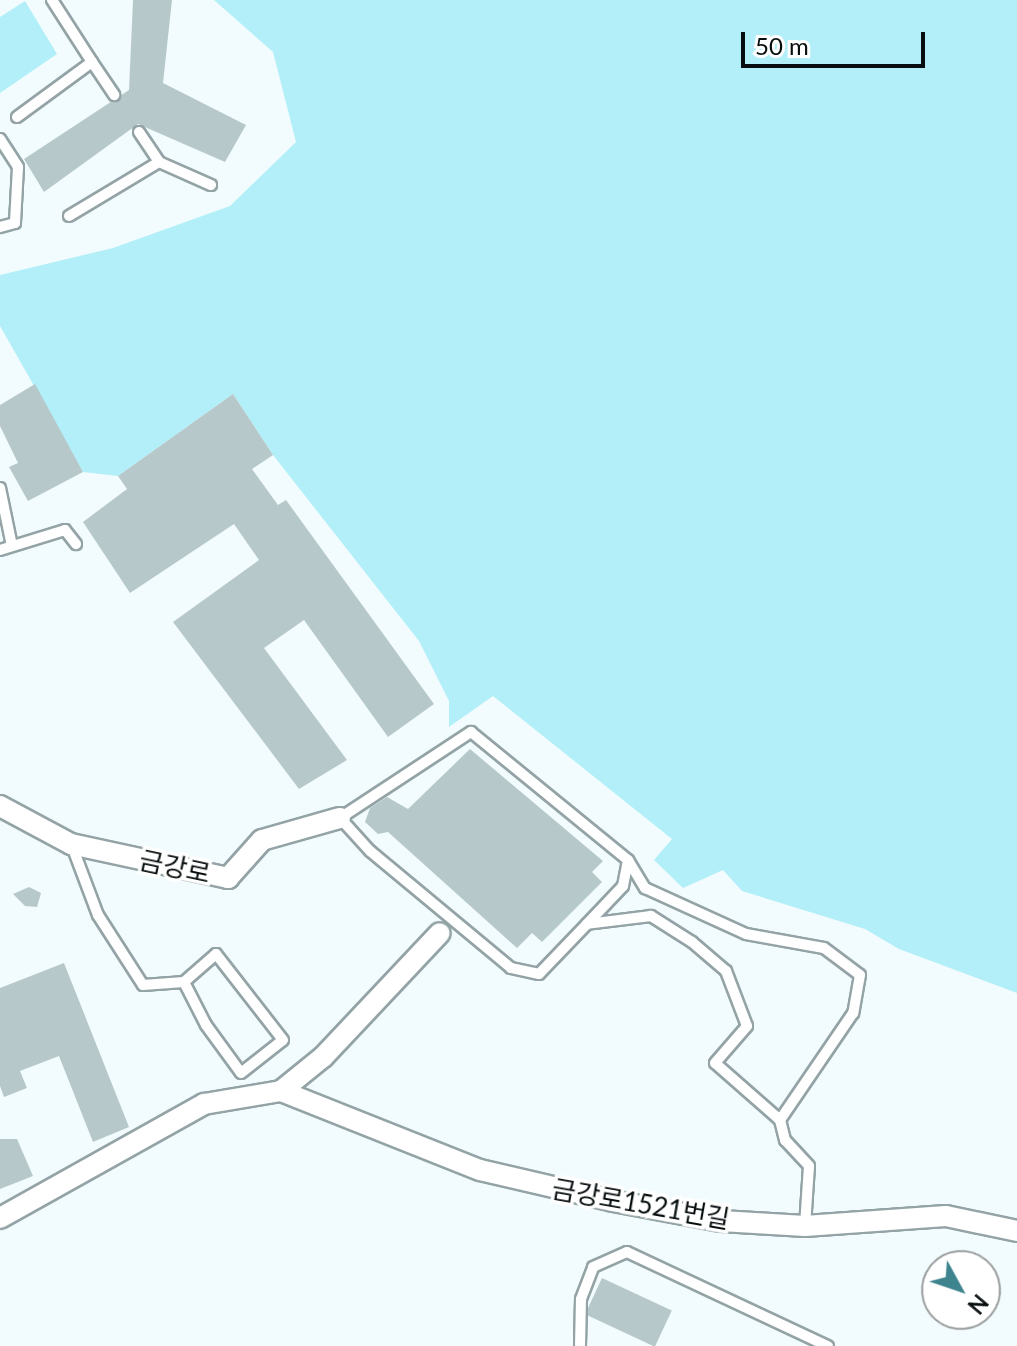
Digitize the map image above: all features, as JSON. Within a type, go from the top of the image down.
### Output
[{"type":"street","name":"금강로","points":[[0,806],[71,844],[228,878],[262,840],[340,818]]},
{"type":"street","points":[[0,1218],[204,1104],[281,1091],[323,1057],[440,933]]},
{"type":"street","name":"금강로1521번길","points":[[281,1091],[412,1147],[492,1174],[721,1221],[805,1226],[946,1216],[1017,1231]]},
{"type":"lane","points":[[52,0],[114,95]]},
{"type":"lane","points":[[17,117],[92,62]]},
{"type":"lane","points":[[139,132],[159,162],[211,185]]},
{"type":"lane","points":[[0,139],[18,167],[15,223],[0,227]]},
{"type":"lane","points":[[69,216],[159,162]]},
{"type":"lane","points":[[0,488],[12,546]]},
{"type":"lane","points":[[0,550],[65,530],[76,544]]},
{"type":"lane","points":[[628,860],[623,886],[539,974],[511,968],[370,851],[340,818],[471,732],[628,860],[645,888],[746,934],[824,948],[860,975],[853,1013],[780,1120]]},
{"type":"lane","points":[[71,844],[98,915],[143,985],[184,982],[216,954],[283,1040],[241,1073],[206,1025],[184,982]]},
{"type":"lane","points":[[587,924],[651,916],[726,971],[747,1026],[715,1063],[780,1120],[785,1140],[809,1166],[805,1226]]},
{"type":"lane","points":[[580,1346],[581,1299],[593,1267],[627,1252],[828,1346]]},
{"type":"shaded area","points":[[214,0],[1017,0],[1017,993],[899,949],[865,929],[742,891],[723,870],[683,888],[654,860],[672,839],[493,696],[449,727],[449,701],[419,641],[273,455],[233,394],[118,476],[83,472],[0,326],[0,275],[113,248],[230,206],[296,142],[273,52]]},
{"type":"shaded area","points":[[25,1],[57,54],[0,93],[0,17]]},
{"type":"building","points":[[133,0],[172,0],[163,83],[246,125],[225,162],[138,124],[44,192],[24,159],[129,90]]},
{"type":"building","points":[[35,384],[83,472],[28,501],[9,467],[18,463],[0,426],[0,405]]},
{"type":"building","points":[[233,394],[273,455],[252,469],[278,505],[286,500],[434,704],[388,737],[304,620],[264,648],[347,760],[299,789],[173,622],[259,560],[234,524],[130,593],[83,522],[127,489],[118,476]]},
{"type":"building","points":[[470,749],[603,861],[592,872],[602,882],[542,942],[532,933],[517,948],[388,832],[378,834],[365,822],[370,808],[387,797],[408,809]]},
{"type":"building","points":[[29,887],[41,893],[37,907],[25,906],[13,894]]},
{"type":"building","points":[[64,963],[129,1127],[93,1142],[59,1056],[20,1071],[27,1088],[4,1097],[0,1086],[0,988]]},
{"type":"building","points":[[0,1139],[17,1139],[33,1176],[0,1189]]},
{"type":"building","points":[[602,1278],[672,1311],[655,1346],[585,1314]]}]
